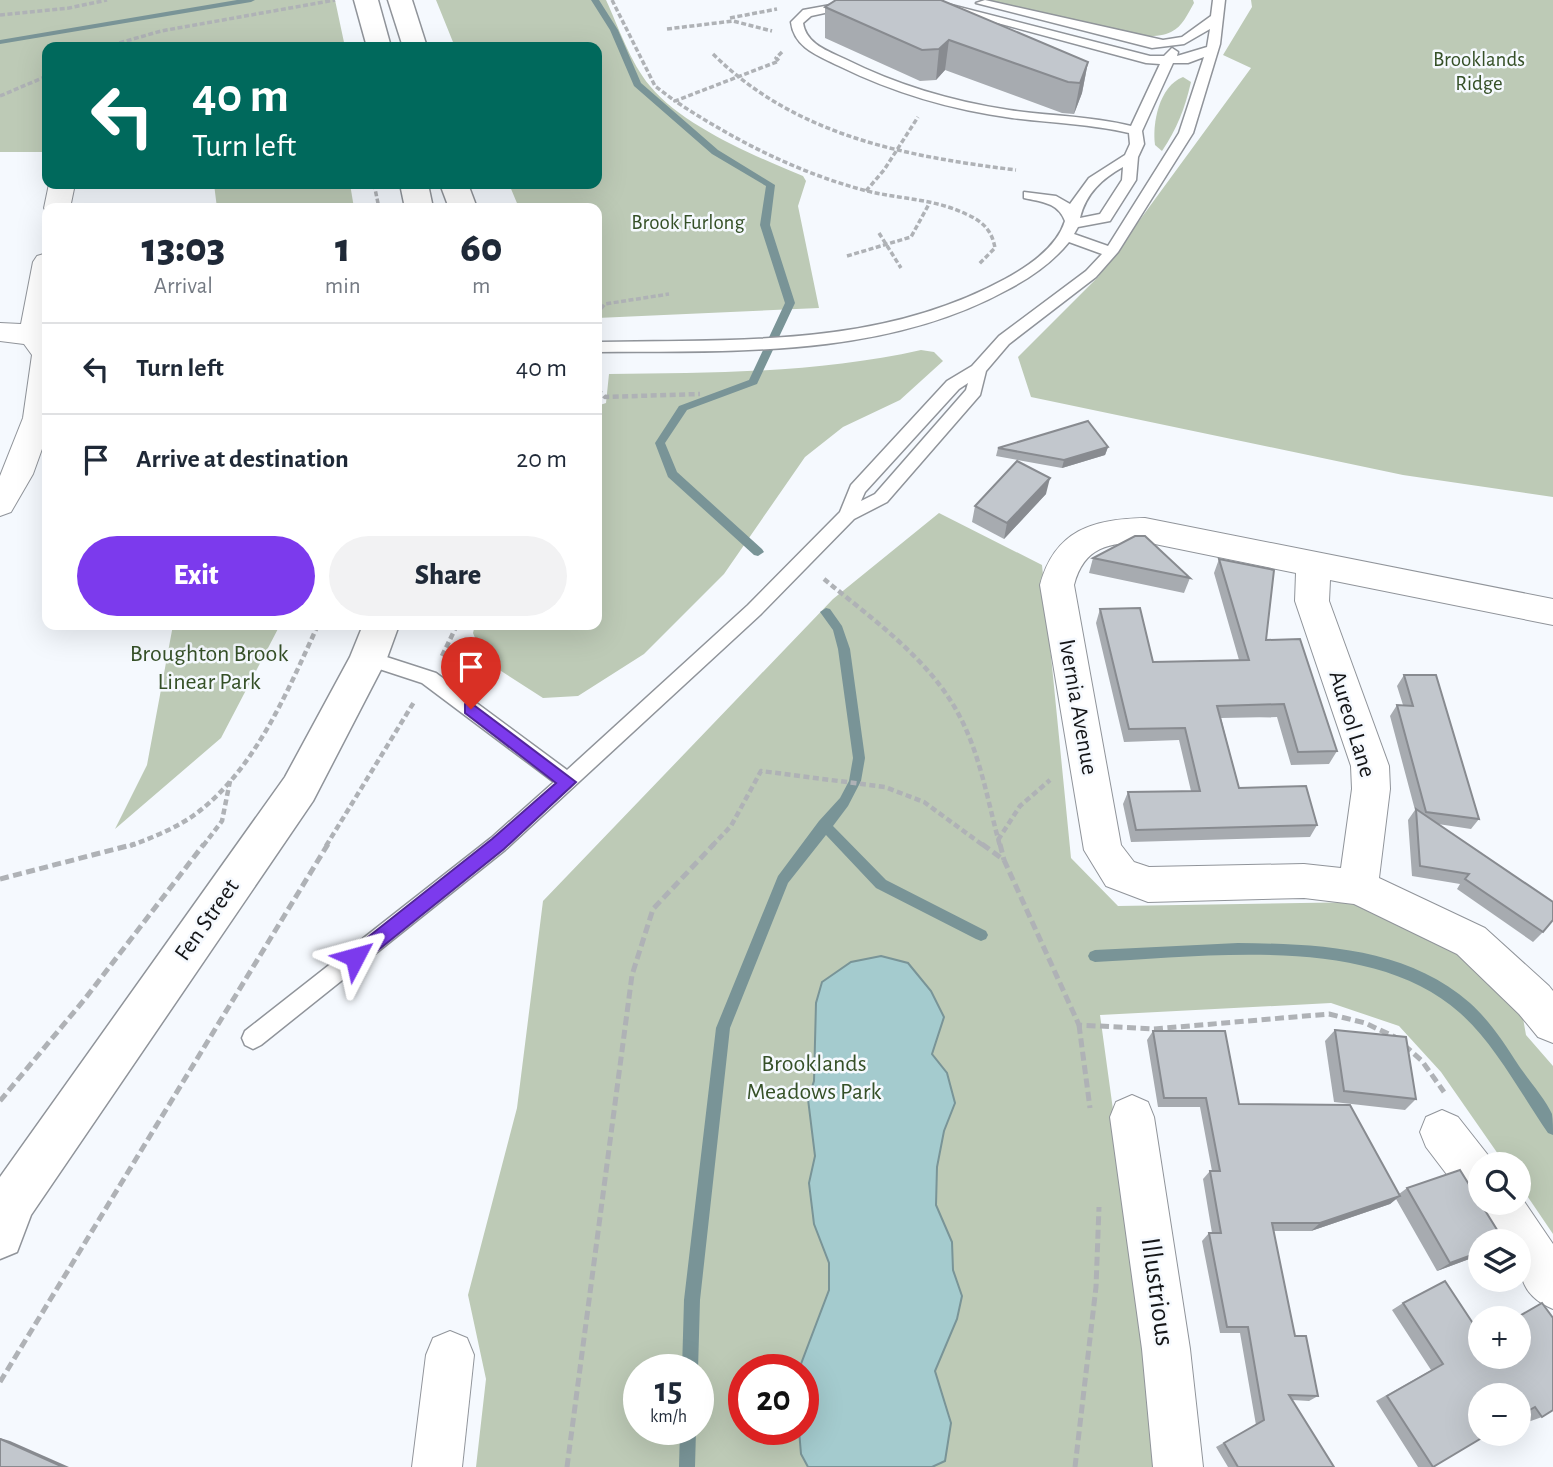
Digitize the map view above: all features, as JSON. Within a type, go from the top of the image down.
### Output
[{"type":"street","points":[[366,0],[377,38]]},
{"type":"street","points":[[404,11],[413,42]]},
{"type":"street","points":[[42,288],[33,335],[42,347]]},
{"type":"street","points":[[0,332],[33,335]]},
{"type":"street","points":[[0,504],[17,474],[42,409]]},
{"type":"street","name":"Ivernia Avenue","points":[[1553,612],[1145,530],[1109,531],[1079,544],[1059,570],[1057,585],[1103,850],[1120,874],[1147,885],[1304,881],[1358,887],[1471,942],[1534,1000],[1553,1023]]},
{"type":"street","name":"Aureol Lane","points":[[1313,565],[1312,601],[1370,766],[1371,789],[1358,887]]},
{"type":"street","name":"Fen Street","points":[[4,1216],[299,789],[374,641]]},
{"type":"street","name":"Illustrious","points":[[1111,1118],[1166,1349],[1178,1467]]},
{"type":"street","points":[[1447,1118],[1468,1158]]},
{"type":"street","points":[[1506,1215],[1553,1285]]},
{"type":"street","points":[[437,1467],[450,1355]]},
{"type":"lane","points":[[877,0],[807,13],[797,22],[797,30],[801,38],[815,49],[858,71],[932,100],[1135,131]]},
{"type":"lane","points":[[918,0],[1130,55],[1167,61],[1188,59],[1211,50]]},
{"type":"lane","points":[[971,0],[1130,41],[1175,45],[1194,37],[1214,19]]},
{"type":"lane","points":[[848,515],[857,489],[953,385],[978,370],[1004,341],[1091,274],[1111,252],[1186,133],[1211,50],[1219,0]]},
{"type":"lane","points":[[1069,230],[1105,218],[1129,180],[1131,157],[1137,144],[1135,131],[1175,45]]},
{"type":"lane","points":[[602,347],[850,336],[932,317],[1017,280],[1044,260],[1069,230],[1078,201],[1105,170],[1131,157]]},
{"type":"lane","points":[[1029,195],[1063,204],[1069,209],[1069,230]]},
{"type":"lane","points":[[1069,230],[1111,252]]},
{"type":"lane","points":[[253,1038],[498,844],[754,610],[848,515],[881,498],[974,391],[978,370]]},
{"type":"lane","points":[[374,641],[429,678],[568,782]]},
{"type":"path","points":[[0,15],[69,8],[107,0]]},
{"type":"path","points":[[122,42],[161,31],[336,0]]},
{"type":"path","points":[[611,0],[655,86],[747,145],[866,191],[961,211],[978,220],[992,232],[995,248],[984,262],[973,268]]},
{"type":"path","points":[[667,29],[780,8]]},
{"type":"path","points":[[726,19],[753,23],[777,36]]},
{"type":"path","points":[[676,101],[779,61],[776,58],[786,49]]},
{"type":"path","points":[[713,54],[736,78],[792,112],[836,133],[896,149],[1016,170]]},
{"type":"path","points":[[0,96],[42,78]]},
{"type":"path","points":[[866,191],[932,100]]},
{"type":"path","points":[[847,256],[912,237],[929,204]]},
{"type":"path","points":[[879,233],[885,247],[901,268]]},
{"type":"path","points":[[602,308],[605,304],[669,294]]},
{"type":"path","points":[[602,394],[605,397],[700,394]]},
{"type":"path","points":[[802,560],[891,636],[942,690],[959,715],[974,752],[1004,860],[1079,1025],[1111,1118]]},
{"type":"path","points":[[0,879],[137,844],[197,813],[230,781],[286,693],[316,630]]},
{"type":"path","points":[[0,1382],[450,644],[455,630]]},
{"type":"path","points":[[998,840],[1013,813],[1029,793],[1087,757]]},
{"type":"path","points":[[567,1467],[632,975],[653,909],[731,826],[761,771],[885,787],[925,802],[1004,860]]},
{"type":"path","points":[[0,1101],[84,1000],[222,821],[230,781]]},
{"type":"path","points":[[1079,1025],[1154,1029],[1329,1014],[1365,1023],[1396,1038],[1422,1061],[1447,1118]]},
{"type":"path","points":[[1075,1467],[1096,1287],[1099,1197]]},
{"type":"green space","points":[[0,0],[335,0],[344,42],[42,42],[42,152],[0,152]]},
{"type":"green space","name":"Brook Furlong","points":[[436,0],[606,0],[637,66],[664,101],[681,115],[721,139],[803,176],[806,181],[798,206],[819,308],[602,318],[602,203],[517,203],[511,189],[602,189],[602,42],[453,42]]},
{"type":"green space","points":[[986,0],[1193,0],[1194,3],[1179,27],[1171,32],[1155,36],[1133,36],[1080,26]]},
{"type":"green space","name":"Brooklands Ridge","points":[[1251,0],[1553,0],[1553,497],[1403,475],[1031,397],[1018,357],[1098,277],[1251,68],[1223,55],[1252,7]]},
{"type":"green space","points":[[1183,77],[1191,82],[1189,92],[1176,126],[1162,151],[1155,145],[1154,136],[1159,106],[1168,88]]},
{"type":"green space","points":[[215,189],[351,189],[353,203],[216,203]]},
{"type":"green space","points":[[921,350],[934,352],[943,361],[900,400],[843,427],[805,457],[724,574],[644,654],[578,696],[543,698],[484,660],[474,630],[602,630],[602,404],[606,403],[609,374],[726,372],[883,358]]},
{"type":"green space","name":"Brooklands Meadows Park","points":[[939,513],[1042,565],[1071,858],[1118,906],[1364,902],[1450,946],[1521,1007],[1526,1035],[1553,1066],[1553,1234],[1531,1202],[1531,1152],[1497,1152],[1441,1072],[1399,1026],[1331,1003],[1100,1015],[1162,1467],[476,1467],[486,1379],[468,1295],[517,1108],[543,901],[833,599]]},
{"type":"green space","name":"Broughton Brook Linear Park","points":[[172,630],[277,630],[221,738],[115,829],[147,765]]},
{"type":"water","points":[[881,956],[908,963],[931,991],[944,1017],[932,1054],[947,1073],[955,1103],[944,1131],[937,1167],[936,1205],[952,1242],[953,1270],[962,1296],[957,1319],[935,1371],[951,1423],[945,1461],[932,1467],[808,1467],[801,1454],[800,1445],[819,1445],[819,1354],[805,1354],[829,1290],[829,1263],[814,1224],[809,1183],[815,1156],[808,1099],[814,1081],[816,1003],[822,982],[851,962]]},
{"type":"building","points":[[836,0],[941,0],[1088,62],[1080,83],[1068,82],[949,40],[939,49],[922,50],[825,7]]},
{"type":"building","points":[[1088,421],[1108,447],[1064,460],[998,448]]},
{"type":"building","points":[[1017,461],[1050,478],[1007,523],[975,506]]},
{"type":"building","points":[[1135,536],[1145,536],[1190,578],[1093,558]]},
{"type":"building","points":[[1219,559],[1274,570],[1266,640],[1300,639],[1337,751],[1298,752],[1284,704],[1217,706],[1239,788],[1306,786],[1317,825],[1136,830],[1128,792],[1200,791],[1185,728],[1129,729],[1100,609],[1140,608],[1153,662],[1249,660]]},
{"type":"building","points":[[1404,675],[1436,675],[1479,819],[1426,812],[1397,705],[1413,706]]},
{"type":"building","points":[[1416,809],[1553,902],[1553,920],[1543,932],[1465,879],[1469,874],[1420,866]]},
{"type":"building","points":[[1335,1030],[1406,1037],[1416,1099],[1344,1091]]},
{"type":"building","points":[[1153,1031],[1225,1031],[1239,1104],[1350,1105],[1400,1196],[1320,1223],[1272,1223],[1295,1336],[1306,1336],[1318,1396],[1289,1395],[1334,1467],[1238,1467],[1224,1443],[1264,1420],[1248,1327],[1227,1327],[1209,1233],[1221,1233],[1210,1171],[1220,1171],[1206,1098],[1164,1098]]},
{"type":"building","points":[[1460,1170],[1468,1183],[1468,1215],[1488,1215],[1497,1229],[1468,1229],[1468,1256],[1450,1263],[1407,1188]]},
{"type":"building","points":[[1445,1281],[1468,1316],[1468,1369],[1531,1369],[1531,1309],[1542,1303],[1553,1318],[1553,1410],[1542,1417],[1535,1407],[1531,1409],[1531,1383],[1468,1383],[1468,1446],[1433,1467],[1387,1396],[1443,1364],[1403,1303]]},
{"type":"building","points":[[0,1439],[63,1467],[0,1467]]},
{"type":"waterway","points":[[0,42],[251,0]]},
{"type":"waterway","points":[[595,0],[614,30],[637,84],[715,152],[771,185],[765,225],[790,303],[753,382],[683,408],[660,443],[672,474],[758,552]]},
{"type":"waterway","points":[[825,826],[844,802],[855,781],[859,758],[844,649],[838,629],[826,612]]},
{"type":"waterway","points":[[690,1354],[692,1300],[723,1028],[783,880],[825,826]]},
{"type":"waterway","points":[[825,826],[881,884],[981,935]]},
{"type":"waterway","points":[[1095,956],[1289,950],[1340,955],[1387,965],[1430,982],[1465,1008],[1500,1051],[1553,1128]]},
{"type":"waterway","points":[[687,1467],[688,1445]]},
{"type":"route","points":[[355,957],[498,844],[568,782],[471,709]]}]
